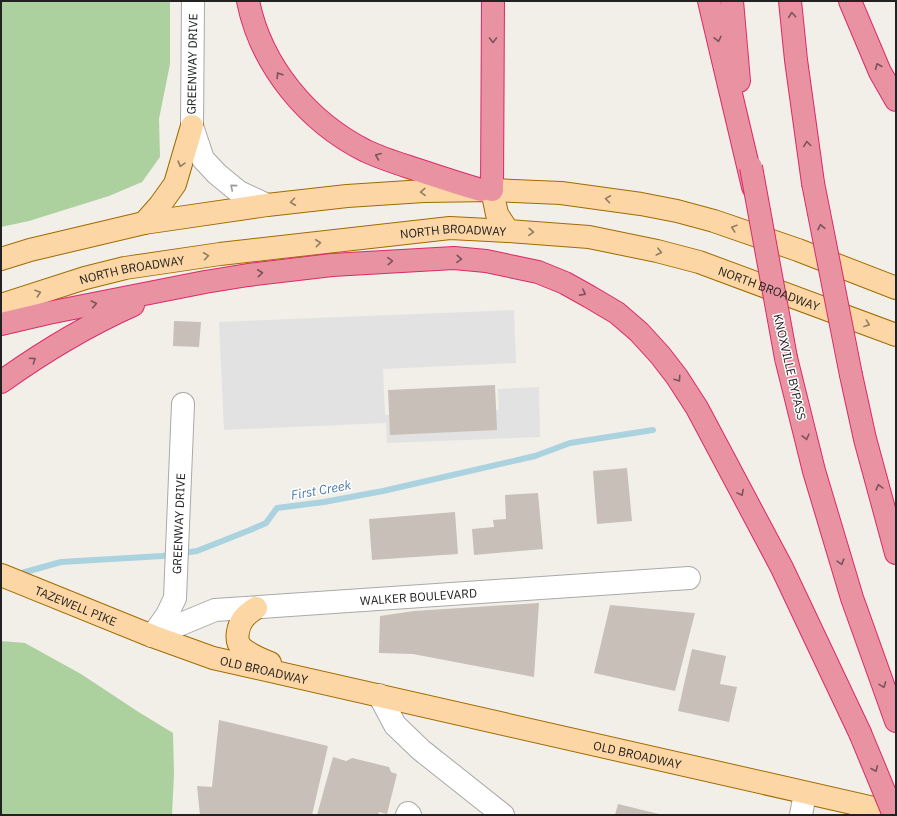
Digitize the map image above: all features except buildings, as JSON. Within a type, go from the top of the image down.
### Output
[{"type":"highway","points":[[248,1],[258,33],[269,58],[301,103],[321,122],[343,138],[367,152],[392,162],[487,190],[493,1]]},
{"type":"highway","points":[[709,1],[759,211]]},
{"type":"highway","name":"KNOXVILLE BYPASS","points":[[732,1],[738,74],[751,167],[786,358],[814,470],[852,598],[896,721]]},
{"type":"highway","points":[[790,1],[796,60],[813,183],[851,375],[866,438],[893,531],[896,553]]},
{"type":"highway","points":[[850,1],[880,72],[896,100]]},
{"type":"highway","points":[[1,324],[48,313],[248,275],[325,266],[454,258],[486,261],[538,272],[590,297],[616,313],[639,332],[677,377],[696,408],[782,568],[860,733],[895,814]]},
{"type":"highway","points":[[1,382],[79,331],[112,314],[167,290]]},
{"type":"main road","points":[[144,223],[160,205],[175,184],[192,126]]},
{"type":"main road","points":[[487,190],[496,214],[508,231]]},
{"type":"main road","points":[[1,259],[37,248],[144,223],[267,205],[347,196],[424,191],[487,190],[561,193],[641,204],[677,211],[714,221],[798,250],[896,288]]},
{"type":"main road","name":"NORTH BROADWAY","points":[[1,305],[85,278],[125,268],[220,254],[450,228],[589,237],[657,251],[699,262],[896,335]]},
{"type":"main road","name":"TAZEWELL PIKE","points":[[1,575],[152,636]]},
{"type":"main road","points":[[256,608],[244,617],[240,624],[238,639],[240,647],[256,657],[308,679]]},
{"type":"main road","name":"OLD BROADWAY","points":[[152,636],[213,658],[895,814]]},
{"type":"street","name":"GREENWAY DRIVE","points":[[193,1],[192,126],[203,158],[217,174],[239,192],[267,205]]},
{"type":"street","name":"GREENWAY DRIVE","points":[[152,636],[176,598],[184,404]]},
{"type":"street","name":"WALKER BOULEVARD","points":[[152,636],[215,610],[689,578]]},
{"type":"street","points":[[379,695],[395,725],[416,745],[503,815]]},
{"type":"street","points":[[800,815],[805,793]]},
{"type":"street","points":[[407,815],[408,813],[410,815]]},
{"type":"green space","points":[[1,1],[170,1],[170,64],[159,119],[160,157],[142,182],[109,196],[29,221],[1,227]]},
{"type":"green space","points":[[1,641],[25,643],[81,674],[173,733],[174,774],[172,815],[1,815]]},
{"type":"shaded area","points":[[514,310],[516,363],[383,369],[385,415],[499,410],[498,389],[539,387],[540,437],[387,443],[386,423],[224,430],[219,322]]},
{"type":"waterway","name":"First Creek","points":[[18,574],[61,562],[162,556],[197,551],[266,523],[277,508],[324,502],[383,491],[535,456],[570,443],[653,430]]}]
